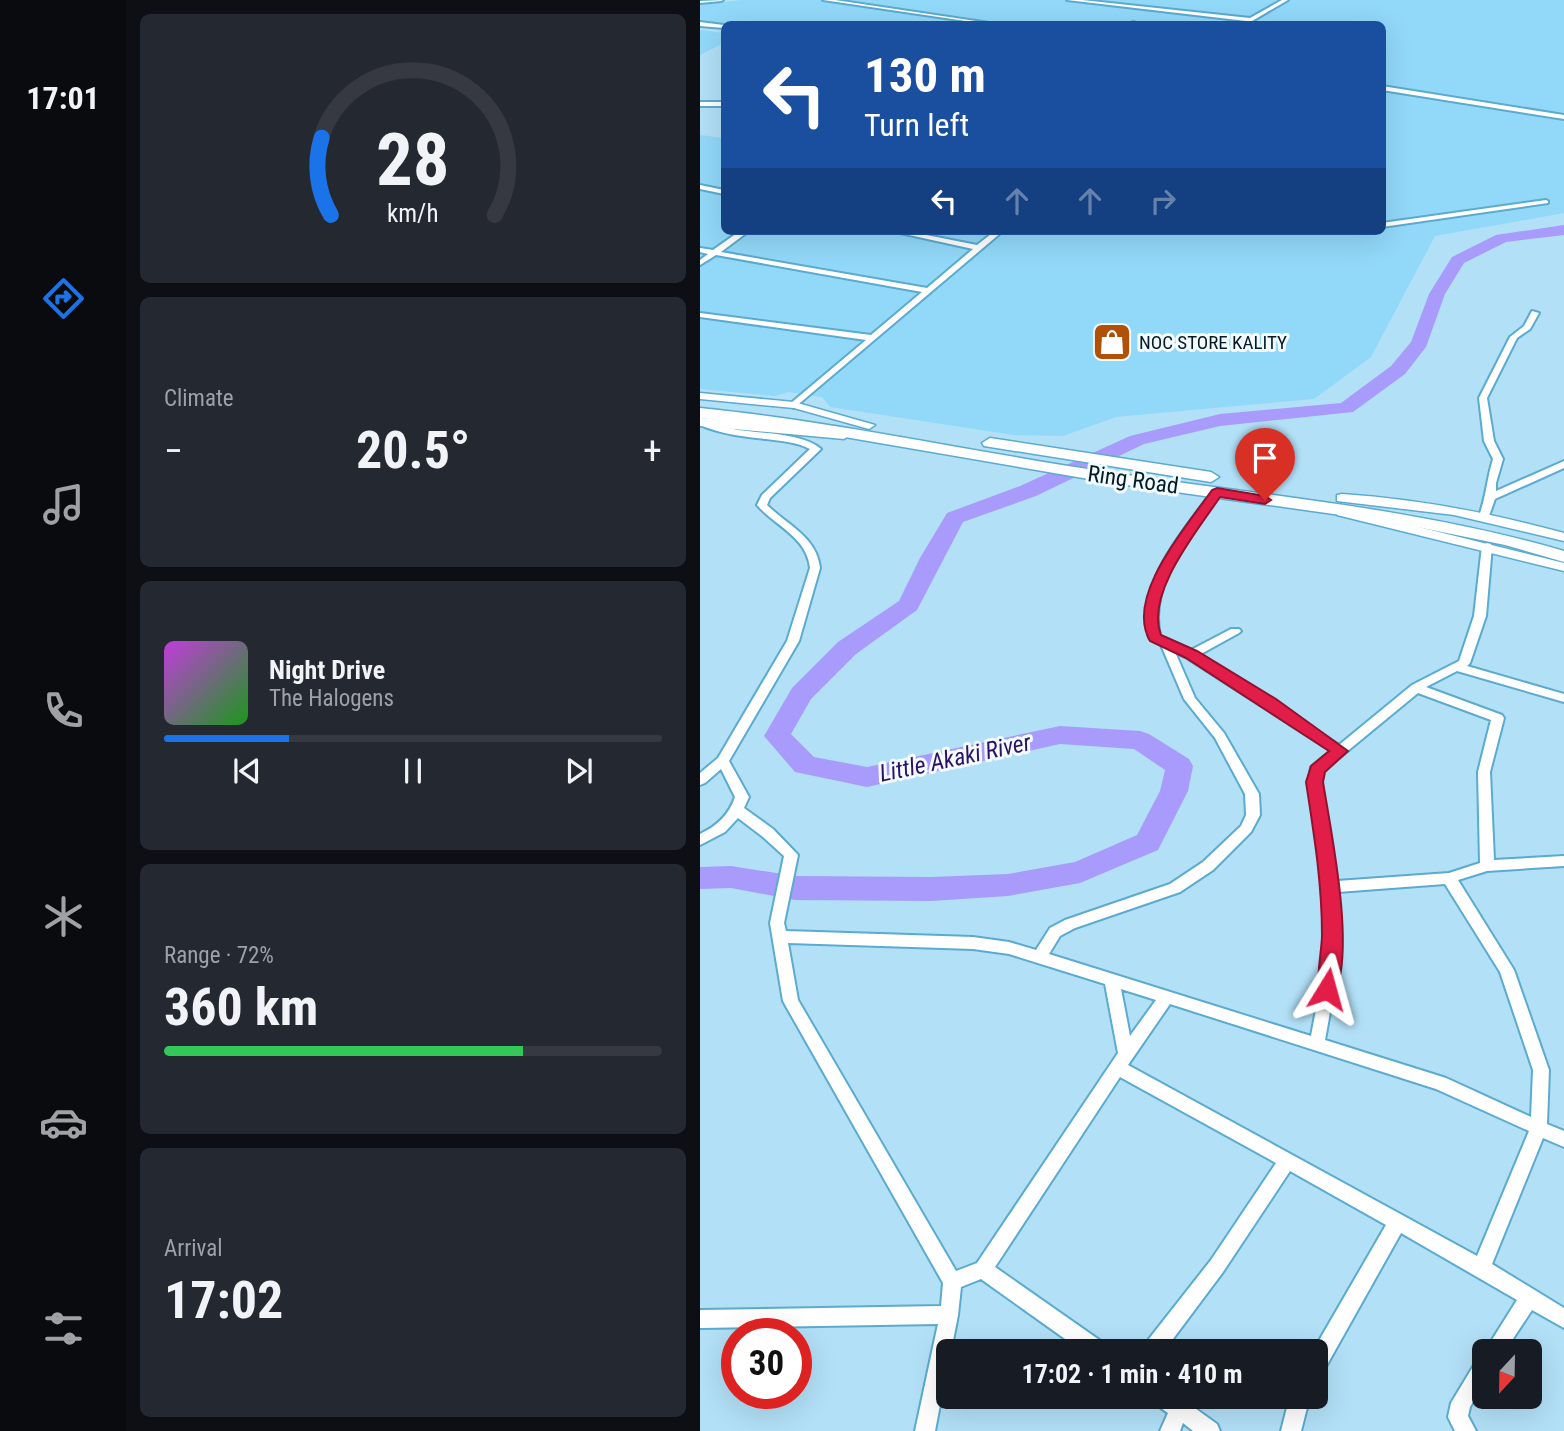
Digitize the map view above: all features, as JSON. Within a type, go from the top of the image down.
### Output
[{"type":"highway","name":"Ring Road","points":[[700,404],[1497,528],[1564,547]]},
{"type":"highway","name":"Ring Road","points":[[700,419],[866,430]]},
{"type":"highway","name":"Ring Road","points":[[1117,471],[1217,492],[1339,504],[1498,539],[1564,557]]},
{"type":"street","points":[[700,2],[721,0]]},
{"type":"street","points":[[825,0],[972,21]]},
{"type":"street","points":[[1069,0],[1251,20],[1286,0]]},
{"type":"street","points":[[700,23],[721,26]]},
{"type":"street","points":[[1386,89],[1564,117]]},
{"type":"street","points":[[700,104],[721,104]]},
{"type":"street","points":[[700,187],[721,191]]},
{"type":"street","points":[[1386,224],[1546,202]]},
{"type":"street","points":[[700,262],[740,235]]},
{"type":"street","points":[[915,235],[979,248]]},
{"type":"street","points":[[794,405],[994,235]]},
{"type":"street","points":[[700,250],[929,291]]},
{"type":"street","points":[[1484,516],[1492,497],[1491,483],[1498,459],[1489,441],[1483,398],[1514,337],[1527,327],[1535,313]]},
{"type":"street","points":[[700,315],[873,338]]},
{"type":"street","points":[[700,396],[794,405],[866,430]]},
{"type":"street","points":[[700,419],[724,433],[804,443],[816,449],[765,497],[762,505],[809,546],[816,556],[815,568],[793,641],[723,761],[700,780]]},
{"type":"street","points":[[1492,497],[1564,464]]},
{"type":"street","points":[[1217,492],[1158,580],[1151,627],[1155,638],[1191,655],[1340,751]]},
{"type":"street","points":[[1339,504],[1409,503],[1484,516],[1564,537]]},
{"type":"street","points":[[1339,504],[1564,567]]},
{"type":"street","points":[[1317,1044],[1332,962],[1331,887],[1315,782],[1317,770],[1416,688],[1456,667],[1469,654],[1480,616],[1487,546]]},
{"type":"street","points":[[1191,655],[1235,631]]},
{"type":"street","points":[[1040,956],[1055,932],[1070,924],[1174,888],[1208,866],[1245,829],[1253,815],[1252,794],[1220,736],[1190,699],[1166,645]]},
{"type":"street","points":[[1456,667],[1564,698]]},
{"type":"street","points":[[1416,688],[1498,718],[1499,724],[1483,772],[1487,866]]},
{"type":"street","points":[[700,840],[721,829],[738,811],[742,797],[723,761]]},
{"type":"street","points":[[738,811],[788,849],[792,863],[779,907],[780,937],[791,1001],[952,1282],[949,1315],[925,1431]]},
{"type":"street","points":[[1331,887],[1449,878],[1487,866],[1564,861]]},
{"type":"street","points":[[1449,878],[1507,970],[1541,1070],[1539,1128],[1481,1268]]},
{"type":"street","points":[[780,937],[974,943],[1040,956],[1440,1083],[1564,1139]]},
{"type":"street","points":[[1112,981],[1121,1060]]},
{"type":"street","points":[[952,1282],[983,1269],[1121,1060],[1167,997]]},
{"type":"street","points":[[1121,1060],[1287,1161],[1481,1268],[1564,1319]]},
{"type":"street","points":[[1161,1339],[1217,1266],[1287,1161]]},
{"type":"street","points":[[1328,1344],[1398,1221]]},
{"type":"street","points":[[983,1269],[1081,1339]]},
{"type":"street","points":[[1502,1339],[1529,1298]]},
{"type":"street","points":[[700,1319],[949,1315]]},
{"type":"street","points":[[1466,1431],[1458,1417],[1461,1403],[1472,1386]]},
{"type":"street","points":[[1170,1431],[1179,1409],[1210,1431]]},
{"type":"street","points":[[1291,1431],[1297,1409]]},
{"type":"shaded area","points":[[741,0],[1564,0],[1564,213],[1435,236],[1371,357],[1314,399],[1116,417],[1063,436],[1014,435],[830,407],[822,397],[789,392],[775,396],[700,389],[700,135],[721,138],[721,235],[1386,235],[1386,21],[721,23],[700,21],[700,5]]},
{"type":"shaded area","points":[[700,30],[721,33],[721,44],[700,55]]},
{"type":"waterway","name":"Little Akaki River","points":[[700,878],[731,877],[795,888],[931,889],[1008,885],[1080,872],[1148,842],[1174,791],[1179,766],[1140,740],[1060,735],[867,777],[805,765],[777,736],[801,694],[847,648],[909,605],[931,558],[955,518],[1028,491],[1137,440],[1220,420],[1346,408],[1398,370],[1420,343],[1437,294],[1458,260],[1502,238],[1564,230]]},
{"type":"place","name":"NOC STORE KALITY","points":[[1112,342]]},
{"type":"route","points":[[1265,500],[1217,492],[1158,580],[1151,627],[1155,638],[1191,655],[1270,703],[1340,751],[1317,770],[1315,782],[1331,887],[1332,962],[1327,989]]}]
